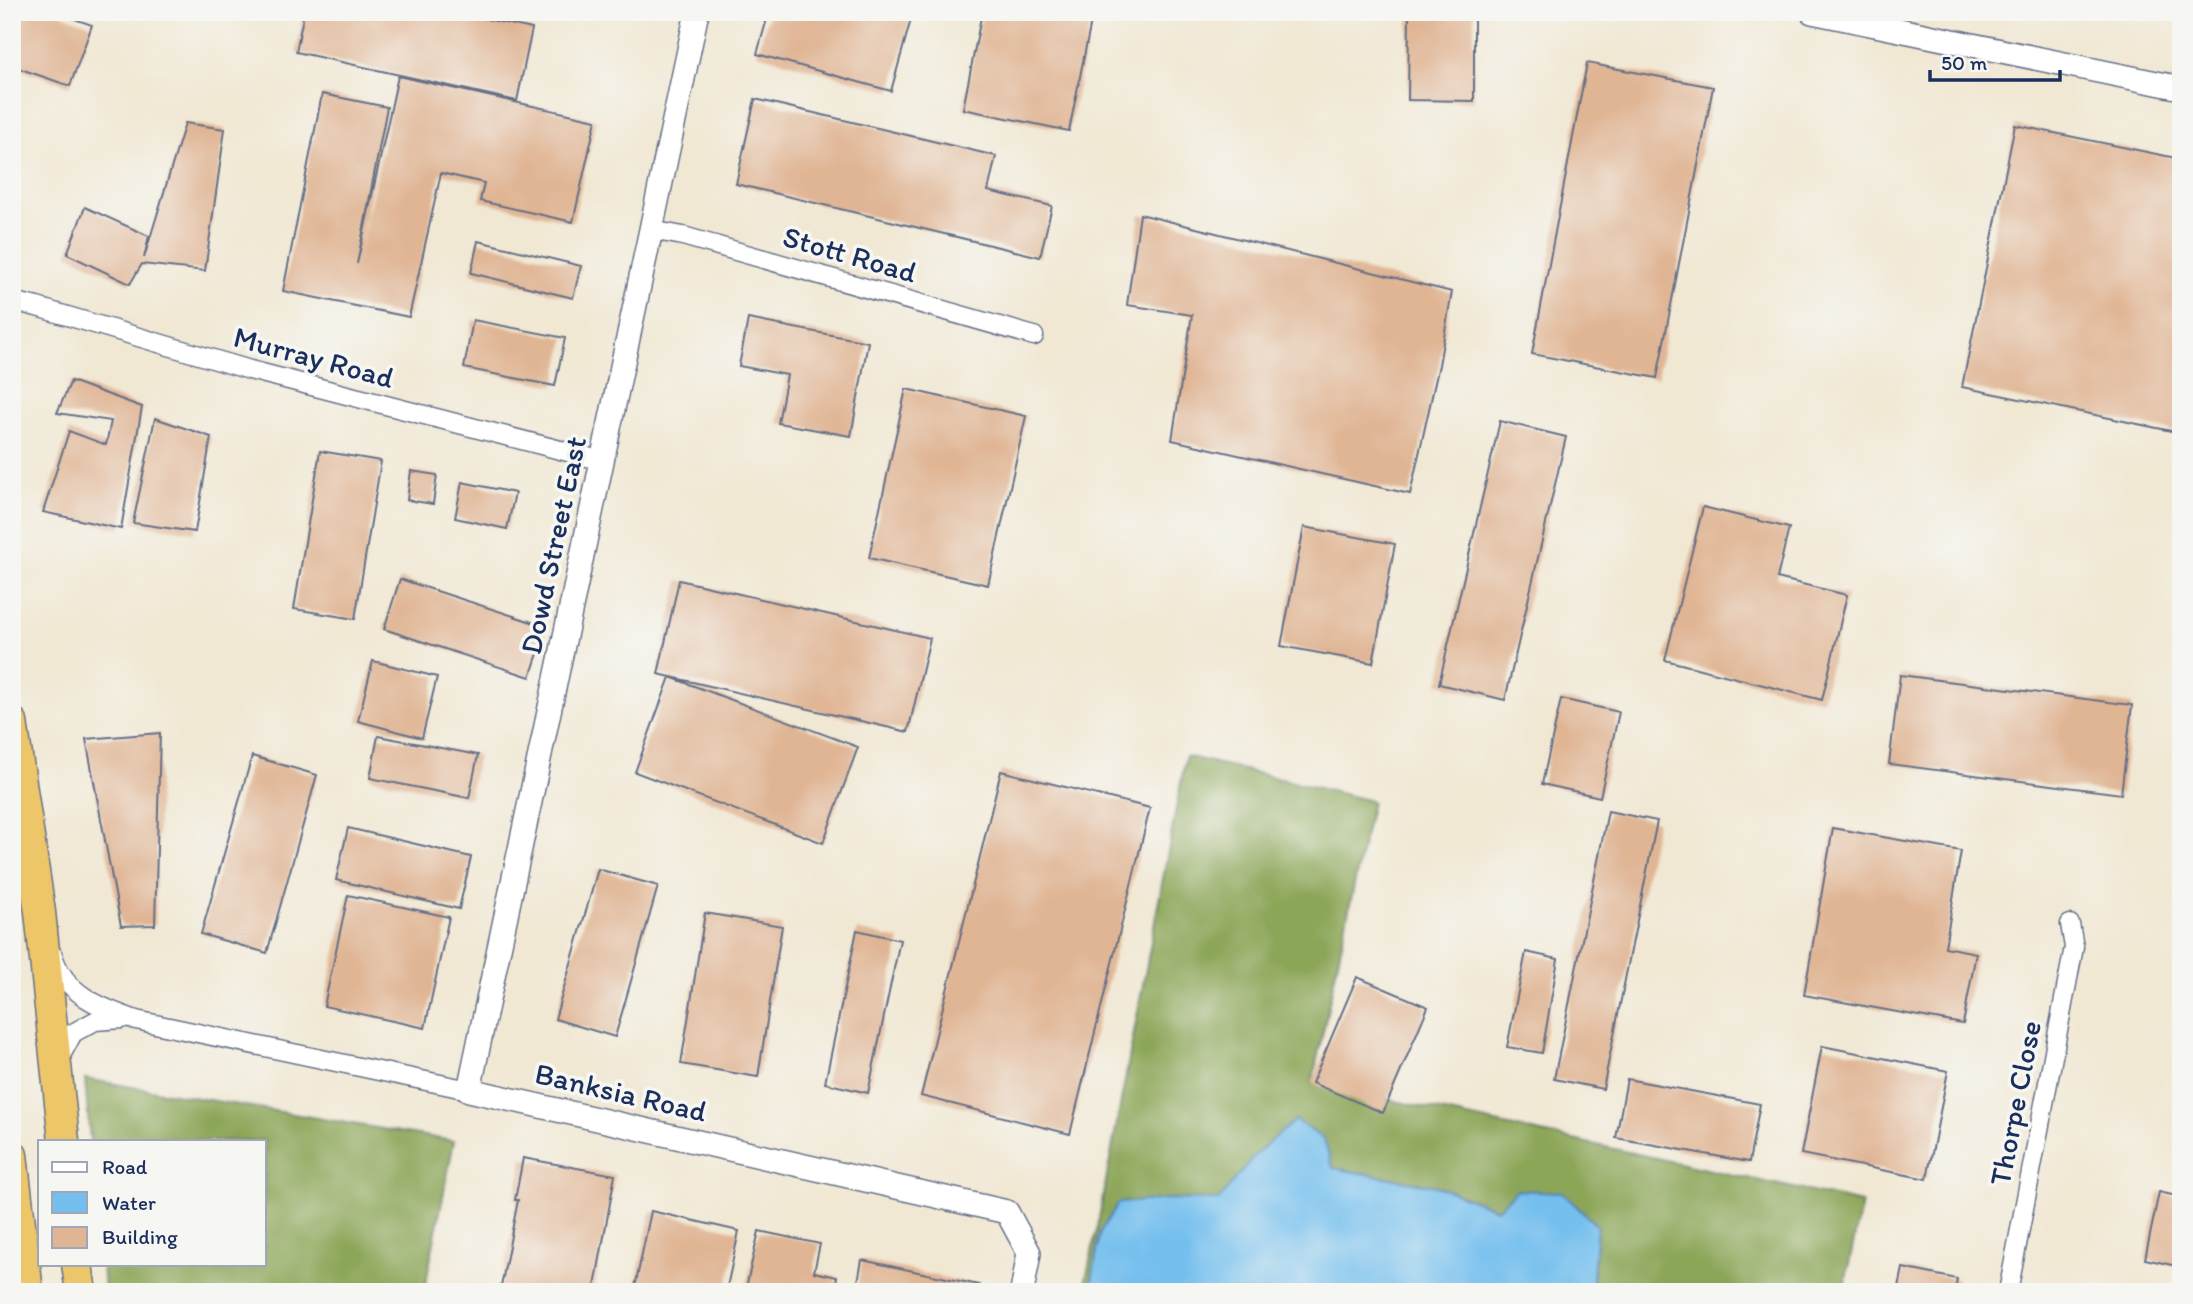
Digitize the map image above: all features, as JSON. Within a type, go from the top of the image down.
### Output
[{"type":"highway","points":[[12,722],[40,912],[64,1140]]},
{"type":"highway","points":[[12,1155],[29,1292]]},
{"type":"highway","points":[[77,1266],[81,1292]]},
{"type":"street","name":"Dowd Street East","points":[[469,1090],[697,12]]},
{"type":"street","points":[[1812,12],[2181,88]]},
{"type":"street","name":"Stott Road","points":[[651,230],[682,236],[1034,336]]},
{"type":"street","name":"Murray Road","points":[[12,301],[250,370],[603,461]]},
{"type":"street","name":"Banksia Road","points":[[40,912],[55,964],[67,983],[87,1000],[136,1020],[469,1090],[1007,1212],[1029,1253],[1022,1292]]},
{"type":"street","name":"Thorpe Close","points":[[2008,1292],[2074,947],[2070,924]]},
{"type":"street","name":"Banksia Road","points":[[55,1066],[73,1032],[94,1021],[136,1020]]},
{"type":"green space","points":[[1186,756],[1372,801],[1312,1083],[1862,1203],[1843,1292],[1592,1292],[1597,1226],[1498,1209],[1436,1186],[1333,1168],[1324,1139],[1254,1156],[1220,1201],[1169,1199],[1100,1232],[1090,1292],[1083,1292]]},
{"type":"green space","points":[[85,1079],[454,1141],[424,1292],[104,1292],[102,1266],[266,1266],[266,1140],[90,1140]]},
{"type":"water","points":[[1295,1120],[1324,1139],[1333,1168],[1436,1186],[1497,1209],[1517,1190],[1562,1192],[1597,1226],[1592,1292],[1090,1292],[1100,1232],[1118,1203],[1169,1199],[1219,1200],[1254,1156]]},
{"type":"building","points":[[12,12],[55,12],[92,25],[70,86],[12,66]]},
{"type":"building","points":[[304,12],[455,12],[532,29],[517,101],[296,52]]},
{"type":"building","points":[[769,12],[913,12],[891,91],[757,54]]},
{"type":"building","points":[[982,12],[1093,12],[1069,131],[963,109]]},
{"type":"building","points":[[1409,12],[1474,12],[1474,101],[1408,100]]},
{"type":"building","points":[[1587,63],[1713,87],[1657,378],[1532,354]]},
{"type":"building","points":[[398,76],[596,120],[573,222],[480,201],[484,183],[441,173],[409,317],[283,291],[322,94],[387,107],[357,264]]},
{"type":"building","points":[[755,99],[996,156],[988,191],[1052,206],[1040,257],[736,184]]},
{"type":"building","points":[[185,123],[225,129],[205,271],[142,264],[130,284],[67,254],[85,207],[149,236],[144,258]]},
{"type":"building","points":[[2015,125],[2181,159],[2181,409],[2176,432],[1962,387]]},
{"type":"building","points":[[1140,214],[1452,292],[1439,365],[1410,494],[1172,440],[1192,315],[1127,305]]},
{"type":"building","points":[[478,241],[581,266],[573,298],[471,273]]},
{"type":"building","points":[[748,319],[868,342],[851,436],[778,423],[787,375],[739,366]]},
{"type":"building","points":[[473,320],[565,338],[555,386],[464,368]]},
{"type":"building","points":[[71,381],[142,407],[121,529],[43,512],[69,431],[106,445],[111,421],[57,413]]},
{"type":"building","points":[[906,389],[1026,416],[988,585],[869,558]]},
{"type":"building","points":[[155,418],[211,437],[195,532],[133,523]]},
{"type":"building","points":[[1500,421],[1566,437],[1505,700],[1439,684]]},
{"type":"building","points":[[320,451],[381,461],[355,619],[294,609]]},
{"type":"building","points":[[411,471],[437,475],[433,504],[407,500]]},
{"type":"building","points":[[462,482],[515,493],[507,529],[455,518]]},
{"type":"building","points":[[1703,507],[1789,528],[1777,578],[1847,595],[1822,700],[1665,660]]},
{"type":"building","points":[[1304,527],[1395,544],[1373,663],[1281,646]]},
{"type":"building","points":[[400,579],[547,627],[530,677],[384,629]]},
{"type":"building","points":[[679,580],[930,638],[908,732],[658,674]]},
{"type":"building","points":[[373,661],[437,677],[422,738],[358,721]]},
{"type":"building","points":[[1900,675],[2132,705],[2121,794],[1889,764]]},
{"type":"building","points":[[670,677],[858,747],[823,843],[635,772]]},
{"type":"building","points":[[1561,699],[1619,712],[1600,797],[1542,784]]},
{"type":"building","points":[[160,733],[155,925],[121,926],[86,739]]},
{"type":"building","points":[[378,736],[478,755],[469,798],[370,778]]},
{"type":"building","points":[[252,756],[317,775],[267,953],[201,934]]},
{"type":"building","points":[[1001,771],[1150,808],[1070,1134],[921,1096]]},
{"type":"building","points":[[1608,811],[1657,821],[1603,1089],[1554,1079]]},
{"type":"building","points":[[348,828],[471,857],[459,909],[336,880]]},
{"type":"building","points":[[1833,828],[1961,851],[1945,947],[1976,953],[1963,1024],[1804,995]]},
{"type":"building","points":[[598,869],[658,886],[615,1037],[555,1019]]},
{"type":"building","points":[[348,895],[449,917],[425,1028],[324,1006]]},
{"type":"building","points":[[705,913],[782,926],[758,1077],[681,1064]]},
{"type":"building","points":[[857,930],[900,940],[868,1093],[825,1083]]},
{"type":"building","points":[[1526,952],[1558,959],[1542,1053],[1507,1047]]},
{"type":"building","points":[[1357,977],[1428,1007],[1383,1113],[1312,1083]]},
{"type":"building","points":[[1822,1046],[1948,1071],[1927,1179],[1801,1154]]},
{"type":"building","points":[[1627,1079],[1760,1104],[1749,1162],[1616,1138]]},
{"type":"building","points":[[523,1158],[615,1175],[594,1292],[500,1292],[518,1200],[515,1200]]},
{"type":"building","points":[[2159,1192],[2181,1197],[2181,1267],[2145,1259]]},
{"type":"building","points":[[651,1211],[739,1231],[726,1292],[634,1292]]},
{"type":"building","points":[[759,1231],[820,1244],[814,1272],[837,1277],[834,1292],[745,1292]]},
{"type":"building","points":[[862,1260],[979,1285],[978,1292],[856,1292]]},
{"type":"building","points":[[1903,1268],[1957,1279],[1955,1292],[1898,1292]]}]
